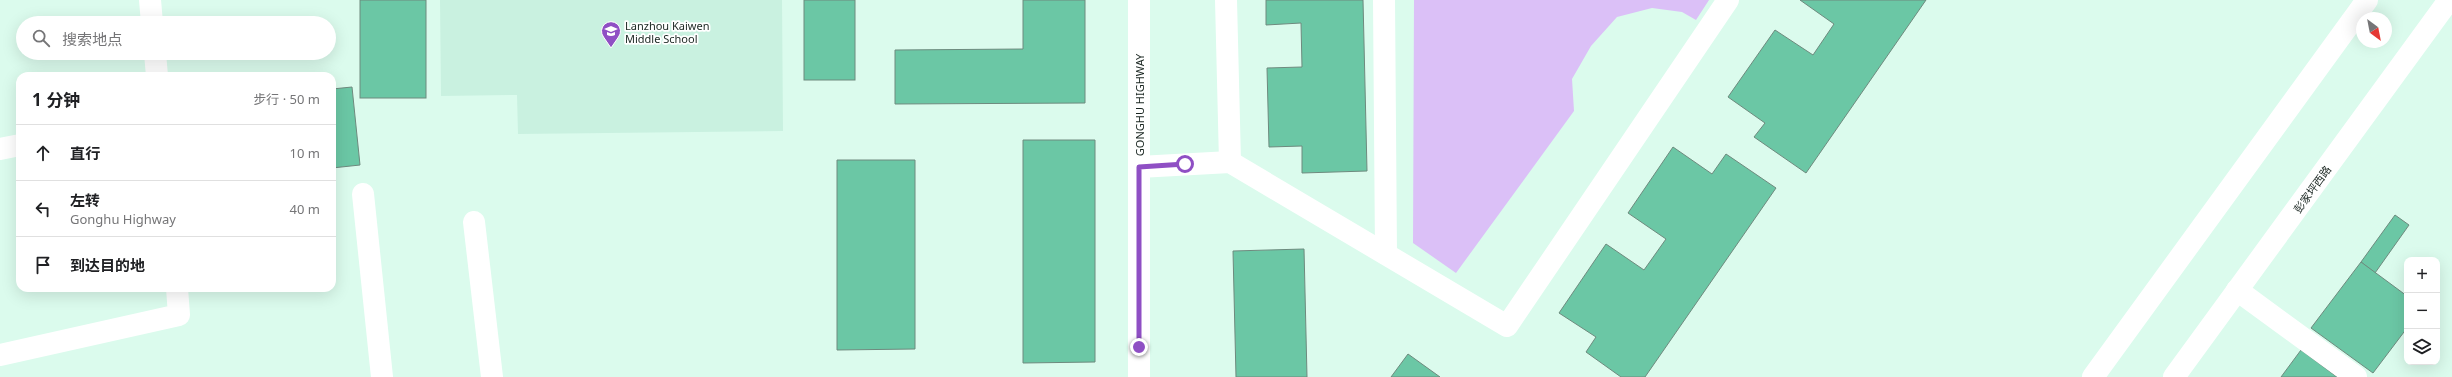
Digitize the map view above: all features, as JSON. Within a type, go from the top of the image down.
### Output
[{"type":"main road","points":[[150,0],[151,16]]},
{"type":"main road","name":"GONGHU HIGHWAY","points":[[1139,0],[1139,377]]},
{"type":"main road","points":[[1226,0],[1230,162]]},
{"type":"main road","points":[[1384,0],[1386,254]]},
{"type":"main road","points":[[1139,167],[1230,162],[1507,326],[1728,0]]},
{"type":"main road","points":[[2093,377],[2367,0]]},
{"type":"main road","name":"彭家坪西路","points":[[2174,377],[2449,0]]},
{"type":"main road","points":[[156,60],[157,72]]},
{"type":"main road","points":[[0,149],[16,147]]},
{"type":"main road","points":[[363,194],[382,377]]},
{"type":"main road","points":[[474,222],[492,377]]},
{"type":"main road","points":[[2237,290],[2356,377]]},
{"type":"main road","points":[[0,355],[179,315],[177,292]]},
{"type":"shaded area","name":"Lanzhou Kaiwen Middle School","points":[[440,0],[782,0],[783,131],[518,134],[517,95],[441,96]]},
{"type":"shaded area","points":[[1414,0],[1709,0],[1696,20],[1682,12],[1652,8],[1617,17],[1591,46],[1572,79],[1574,111],[1456,273],[1413,243]]},
{"type":"building","points":[[360,0],[426,0],[426,98],[360,98]]},
{"type":"building","points":[[804,0],[855,0],[855,80],[804,80]]},
{"type":"building","points":[[1023,0],[1085,0],[1085,103],[895,104],[895,50],[1023,49]]},
{"type":"building","points":[[1266,0],[1363,0],[1367,171],[1302,173],[1302,146],[1269,147],[1267,68],[1302,67],[1301,23],[1266,25]]},
{"type":"building","points":[[1800,0],[1926,0],[1806,173],[1754,137],[1765,123],[1728,97],[1775,30],[1813,55],[1834,24]]},
{"type":"building","points":[[352,87],[360,165],[336,168],[336,89]]},
{"type":"building","points":[[1023,140],[1095,140],[1095,362],[1023,363]]},
{"type":"building","points":[[1673,147],[1712,174],[1726,154],[1776,188],[1645,377],[1621,377],[1586,352],[1596,337],[1559,313],[1606,244],[1644,270],[1666,239],[1628,213]]},
{"type":"building","points":[[837,160],[915,160],[915,349],[837,350]]},
{"type":"building","points":[[2395,215],[2409,225],[2375,273],[2361,262]]},
{"type":"building","points":[[1304,249],[1307,377],[1236,377],[1233,251]]},
{"type":"building","points":[[2361,262],[2404,294],[2404,332],[2373,373],[2311,328]]},
{"type":"building","points":[[2301,350],[2337,377],[2281,377]]},
{"type":"building","points":[[1408,354],[1440,377],[1391,377]]},
{"type":"place","name":"Lanzhou Kaiwen Middle School","points":[[611,48]]},
{"type":"route","points":[[1139,347],[1139,167],[1185,164]]}]
